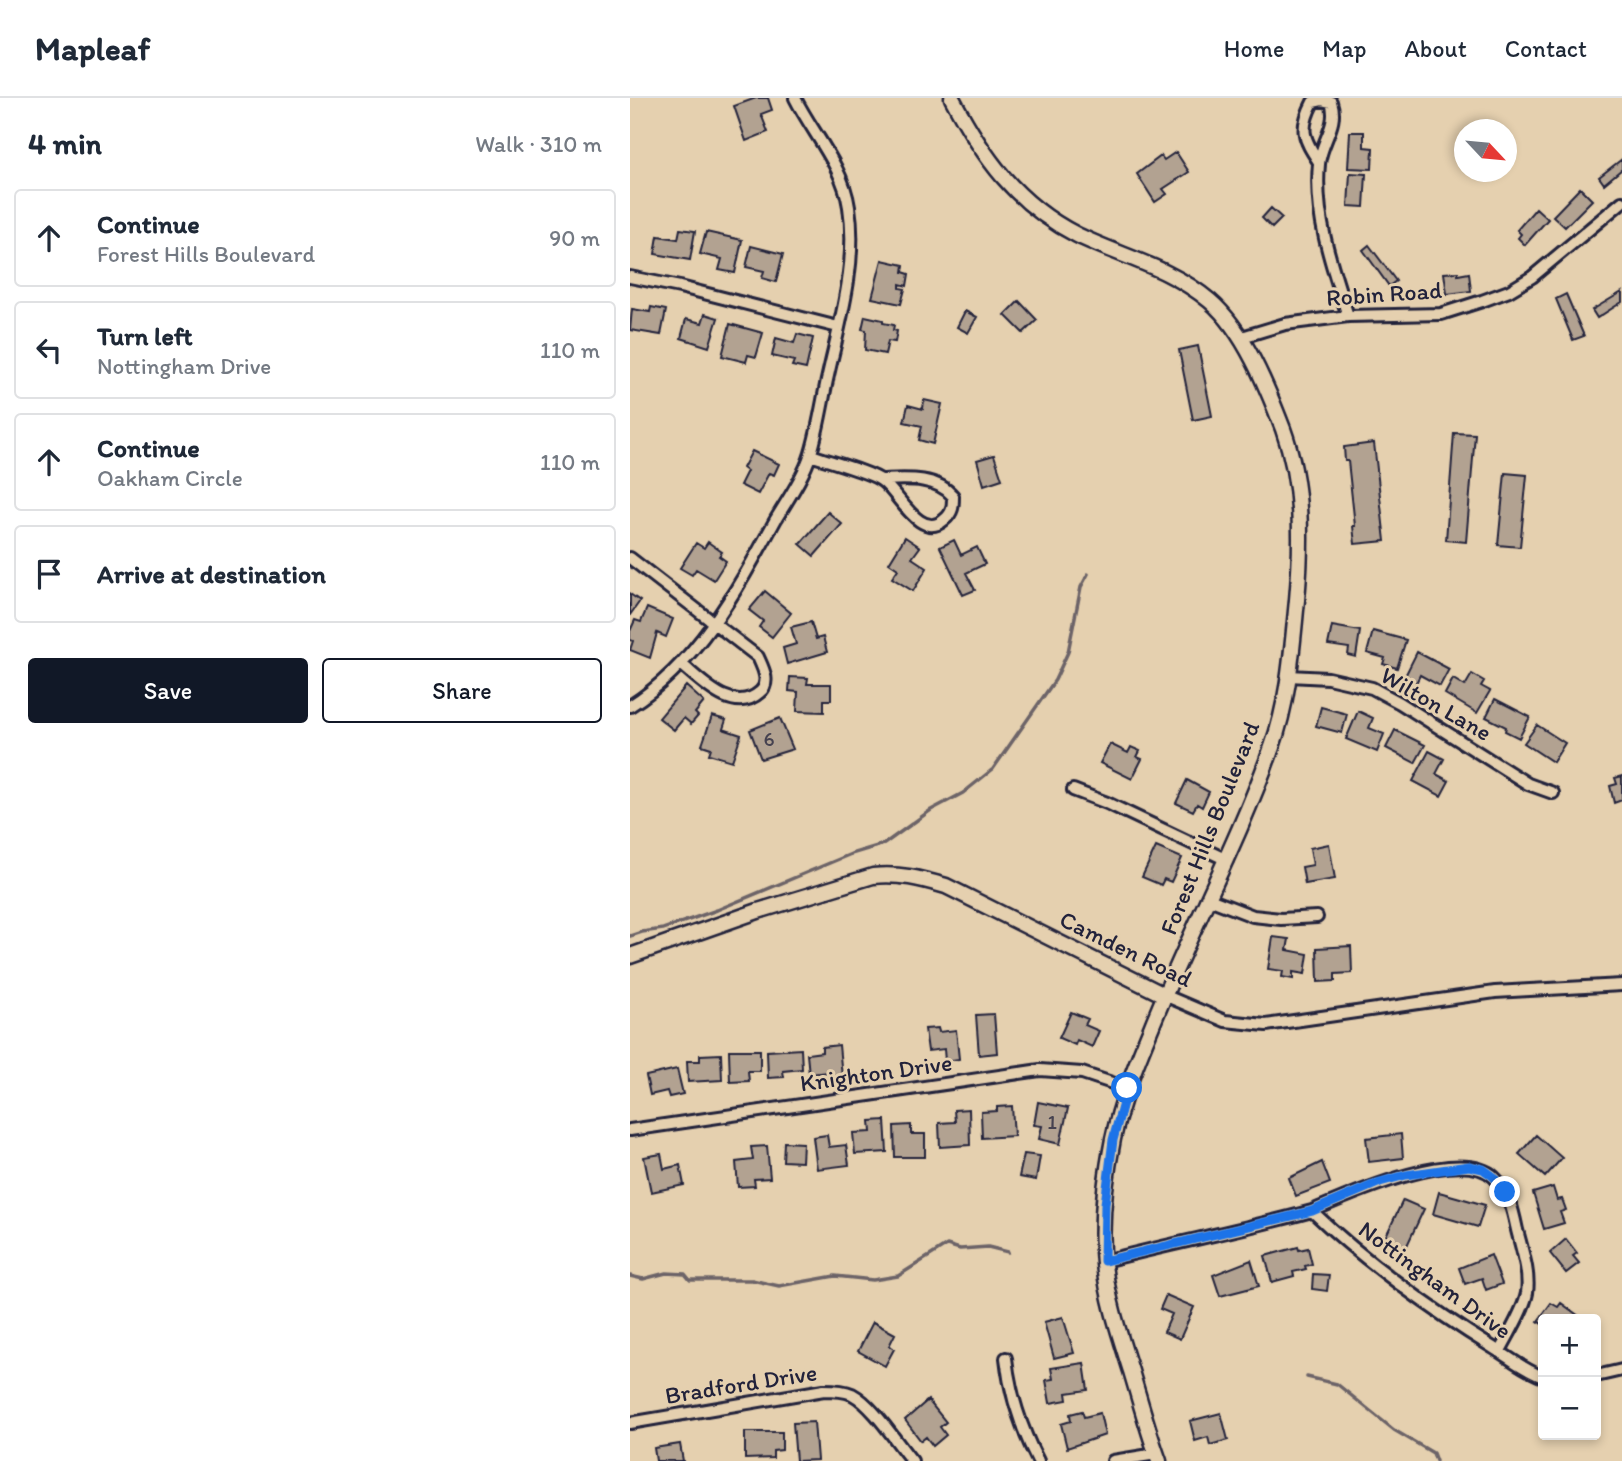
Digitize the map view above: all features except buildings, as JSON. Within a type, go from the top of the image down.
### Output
[{"type":"main road","name":"Forest Hills Boulevard","points":[[953,98],[965,123],[1021,199],[1077,234],[1150,264],[1183,281],[1212,303],[1242,337],[1283,431],[1298,490],[1300,568],[1289,676],[1274,743],[1227,860],[1164,995],[1127,1088],[1113,1140],[1105,1204],[1104,1261],[1109,1297],[1157,1457]]},
{"type":"main road","name":"Camden Road","points":[[630,956],[781,904],[873,876],[893,874],[946,886],[1164,995]]},
{"type":"street","points":[[630,706],[681,664],[714,622],[748,569],[811,455],[847,281],[852,237],[849,205],[829,153],[795,98]]},
{"type":"street","points":[[1319,162],[1307,144],[1303,132],[1306,116],[1313,102],[1322,100],[1331,102],[1335,114],[1319,162],[1320,205],[1328,256],[1348,316]]},
{"type":"street","name":"Robin Road","points":[[1242,337],[1285,324],[1348,316],[1441,314],[1509,291],[1563,253],[1622,202]]},
{"type":"street","points":[[630,277],[838,327]]},
{"type":"street","points":[[811,455],[882,480],[913,479],[938,484],[947,488],[953,496],[953,507],[941,523],[920,522],[882,480]]},
{"type":"street","points":[[630,558],[758,657],[766,677],[762,691],[747,701],[735,701],[723,697],[681,664]]},
{"type":"street","name":"Wilton Lane","points":[[1289,676],[1328,678],[1372,688],[1528,784],[1553,793]]},
{"type":"street","points":[[1073,790],[1107,803],[1227,860]]},
{"type":"street","points":[[1209,899],[1253,916],[1281,919],[1317,917]]},
{"type":"street","name":"Camden Road","points":[[1164,995],[1226,1021],[1266,1025],[1495,992],[1622,985]]},
{"type":"street","name":"Knighton Drive","points":[[630,1130],[1040,1070],[1082,1073],[1127,1088]]},
{"type":"street","points":[[1104,1261],[1312,1211],[1380,1182],[1406,1175],[1469,1166],[1483,1169],[1494,1177],[1511,1206],[1527,1279],[1527,1295],[1500,1351]]},
{"type":"street","name":"Nottingham Drive","points":[[1312,1211],[1336,1234],[1434,1308],[1526,1371],[1538,1375]]},
{"type":"street","points":[[1006,1358],[1009,1390],[1038,1461]]},
{"type":"street","points":[[1601,1375],[1622,1370]]},
{"type":"street","name":"Bradford Drive","points":[[630,1423],[824,1390],[838,1390],[852,1394],[866,1405],[912,1461]]},
{"type":"street","points":[[1113,1461],[1157,1457]]},
{"type":"waterway","points":[[630,936],[663,929],[717,910],[851,854],[884,844],[931,810],[963,793],[993,769],[1055,680],[1068,652],[1081,587],[1088,574]]},
{"type":"waterway","points":[[630,1276],[643,1279],[666,1273],[685,1274],[690,1280],[752,1280],[779,1286],[835,1276],[873,1280],[898,1276],[947,1245],[960,1249],[988,1247],[1008,1252]]},
{"type":"waterway","points":[[1307,1377],[1337,1384],[1394,1430],[1433,1453],[1436,1461]]},
{"type":"route","points":[[1127,1088],[1113,1140],[1105,1204],[1104,1261],[1312,1211],[1380,1182],[1406,1175],[1469,1166],[1483,1169],[1494,1177],[1505,1192]]}]
